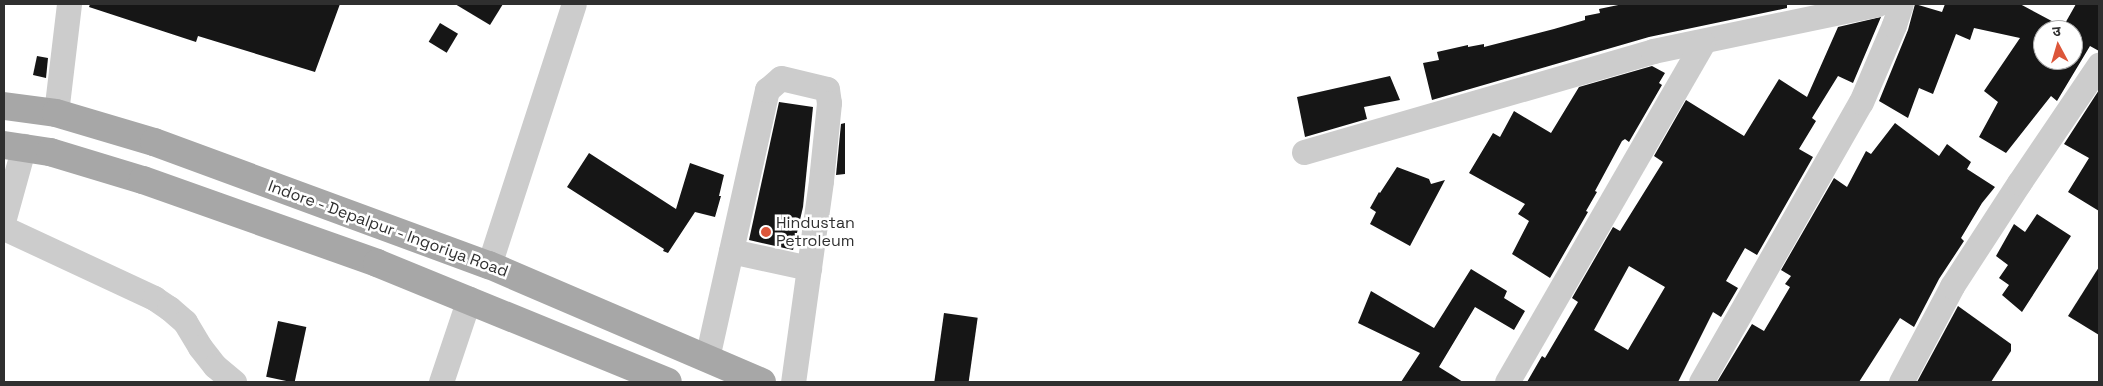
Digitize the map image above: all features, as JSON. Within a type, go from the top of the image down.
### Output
[{"type":"main road","name":"Indore - Depalpur - Ingoriya Road","points":[[4,106],[56,113],[154,142],[489,265],[762,382]]},
{"type":"main road","points":[[14,145],[50,152],[143,180],[377,263],[470,299],[667,382]]},
{"type":"street","points":[[56,113],[69,4]]},
{"type":"street","points":[[489,265],[574,4]]},
{"type":"street","points":[[1304,152],[1653,51],[1703,42],[1794,20],[1878,4]]},
{"type":"street","points":[[1702,382],[1861,102],[1894,26],[1901,4]]},
{"type":"street","points":[[1507,382],[1703,42]]},
{"type":"street","points":[[1901,382],[1952,286],[2099,65]]},
{"type":"street","points":[[707,358],[767,90],[781,78],[827,89],[829,103],[793,382]]},
{"type":"street","points":[[4,218],[14,145]]},
{"type":"street","points":[[4,228],[154,298],[169,308],[185,322],[214,366],[234,382]]},
{"type":"street","points":[[731,251],[809,268]]},
{"type":"street","points":[[442,382],[470,299]]},
{"type":"building","points":[[90,4],[340,4],[315,72],[198,36],[196,42],[89,7]]},
{"type":"building","points":[[455,4],[503,4],[490,25]]},
{"type":"building","points":[[1623,4],[1787,4],[1787,8],[1649,37],[1432,100],[1423,63],[1439,60],[1437,52],[1468,45],[1468,47],[1484,44],[1484,47],[1554,29],[1585,20],[1585,16],[1600,13],[1599,9]]},
{"type":"building","points":[[1915,4],[1942,12],[1945,4],[2020,4],[2050,20],[2033,20],[2033,70],[2076,70],[2057,101],[2051,96],[2006,153],[1979,137],[1998,102],[1984,91],[2020,38],[1974,28],[1970,40],[1956,34],[1933,94],[1919,88],[1908,118],[1879,101],[1908,30]]},
{"type":"building","points":[[2076,4],[2099,4],[2099,51],[2090,46],[2083,58],[2083,20],[2067,20]]},
{"type":"building","points":[[1881,17],[1853,83],[1838,76],[1812,118],[1816,121],[1799,149],[1813,157],[1757,255],[1745,248],[1726,281],[1738,288],[1721,317],[1713,312],[1678,382],[1527,382],[1542,356],[1545,358],[1578,302],[1572,298],[1613,227],[1620,231],[1663,162],[1654,156],[1686,100],[1744,136],[1779,79],[1807,97],[1838,27]],"holes":[[[1629,266],[1665,287],[1628,350],[1594,330]]]},
{"type":"building","points":[[440,23],[458,34],[447,53],[429,42]]},
{"type":"building","points":[[37,56],[48,58],[46,78],[33,75]]},
{"type":"building","points":[[1652,66],[1665,73],[1659,83],[1662,85],[1629,142],[1625,139],[1622,141],[1595,191],[1597,192],[1586,211],[1588,212],[1550,278],[1512,254],[1529,221],[1518,214],[1525,204],[1469,173],[1493,133],[1500,137],[1514,111],[1551,133],[1579,87]]},
{"type":"building","points":[[1390,76],[1400,100],[1364,107],[1367,119],[1305,137],[1297,97]]},
{"type":"building","points":[[2099,90],[2099,211],[2068,192],[2089,158],[2064,144]]},
{"type":"building","points":[[779,102],[813,107],[803,207],[793,250],[749,240]]},
{"type":"building","points":[[845,123],[845,174],[836,175],[841,124]]},
{"type":"building","points":[[1895,123],[1939,156],[1947,144],[1971,162],[1967,169],[1995,187],[1982,203],[1961,238],[1964,241],[1939,279],[1914,327],[1900,318],[1859,382],[1717,382],[1752,324],[1764,331],[1790,287],[1785,284],[1791,276],[1781,270],[1834,178],[1847,187],[1866,151],[1871,154]]},
{"type":"building","points":[[589,153],[676,209],[690,163],[724,175],[715,217],[695,212],[668,253],[663,251],[664,249],[567,187]]},
{"type":"building","points":[[1397,167],[1429,179],[1431,184],[1445,180],[1410,246],[1370,224],[1376,212],[1370,208]]},
{"type":"building","points":[[2037,214],[2071,236],[2022,312],[2002,295],[2009,285],[1999,278],[2008,265],[1996,256],[2014,224],[2025,232]]},
{"type":"building","points":[[2099,267],[2099,335],[2068,316]]},
{"type":"building","points":[[1471,269],[1507,291],[1504,298],[1525,311],[1514,330],[1475,307],[1439,367],[1463,382],[1401,382],[1420,353],[1358,323],[1371,291],[1434,328]]},
{"type":"building","points":[[1958,306],[2011,344],[2011,351],[1991,382],[1917,382]]},
{"type":"building","points":[[944,313],[978,318],[969,382],[934,382]]},
{"type":"building","points":[[278,321],[306,327],[295,382],[266,377]]},
{"type":"place","name":"Hindustan Petroleum","points":[[766,232]]}]
